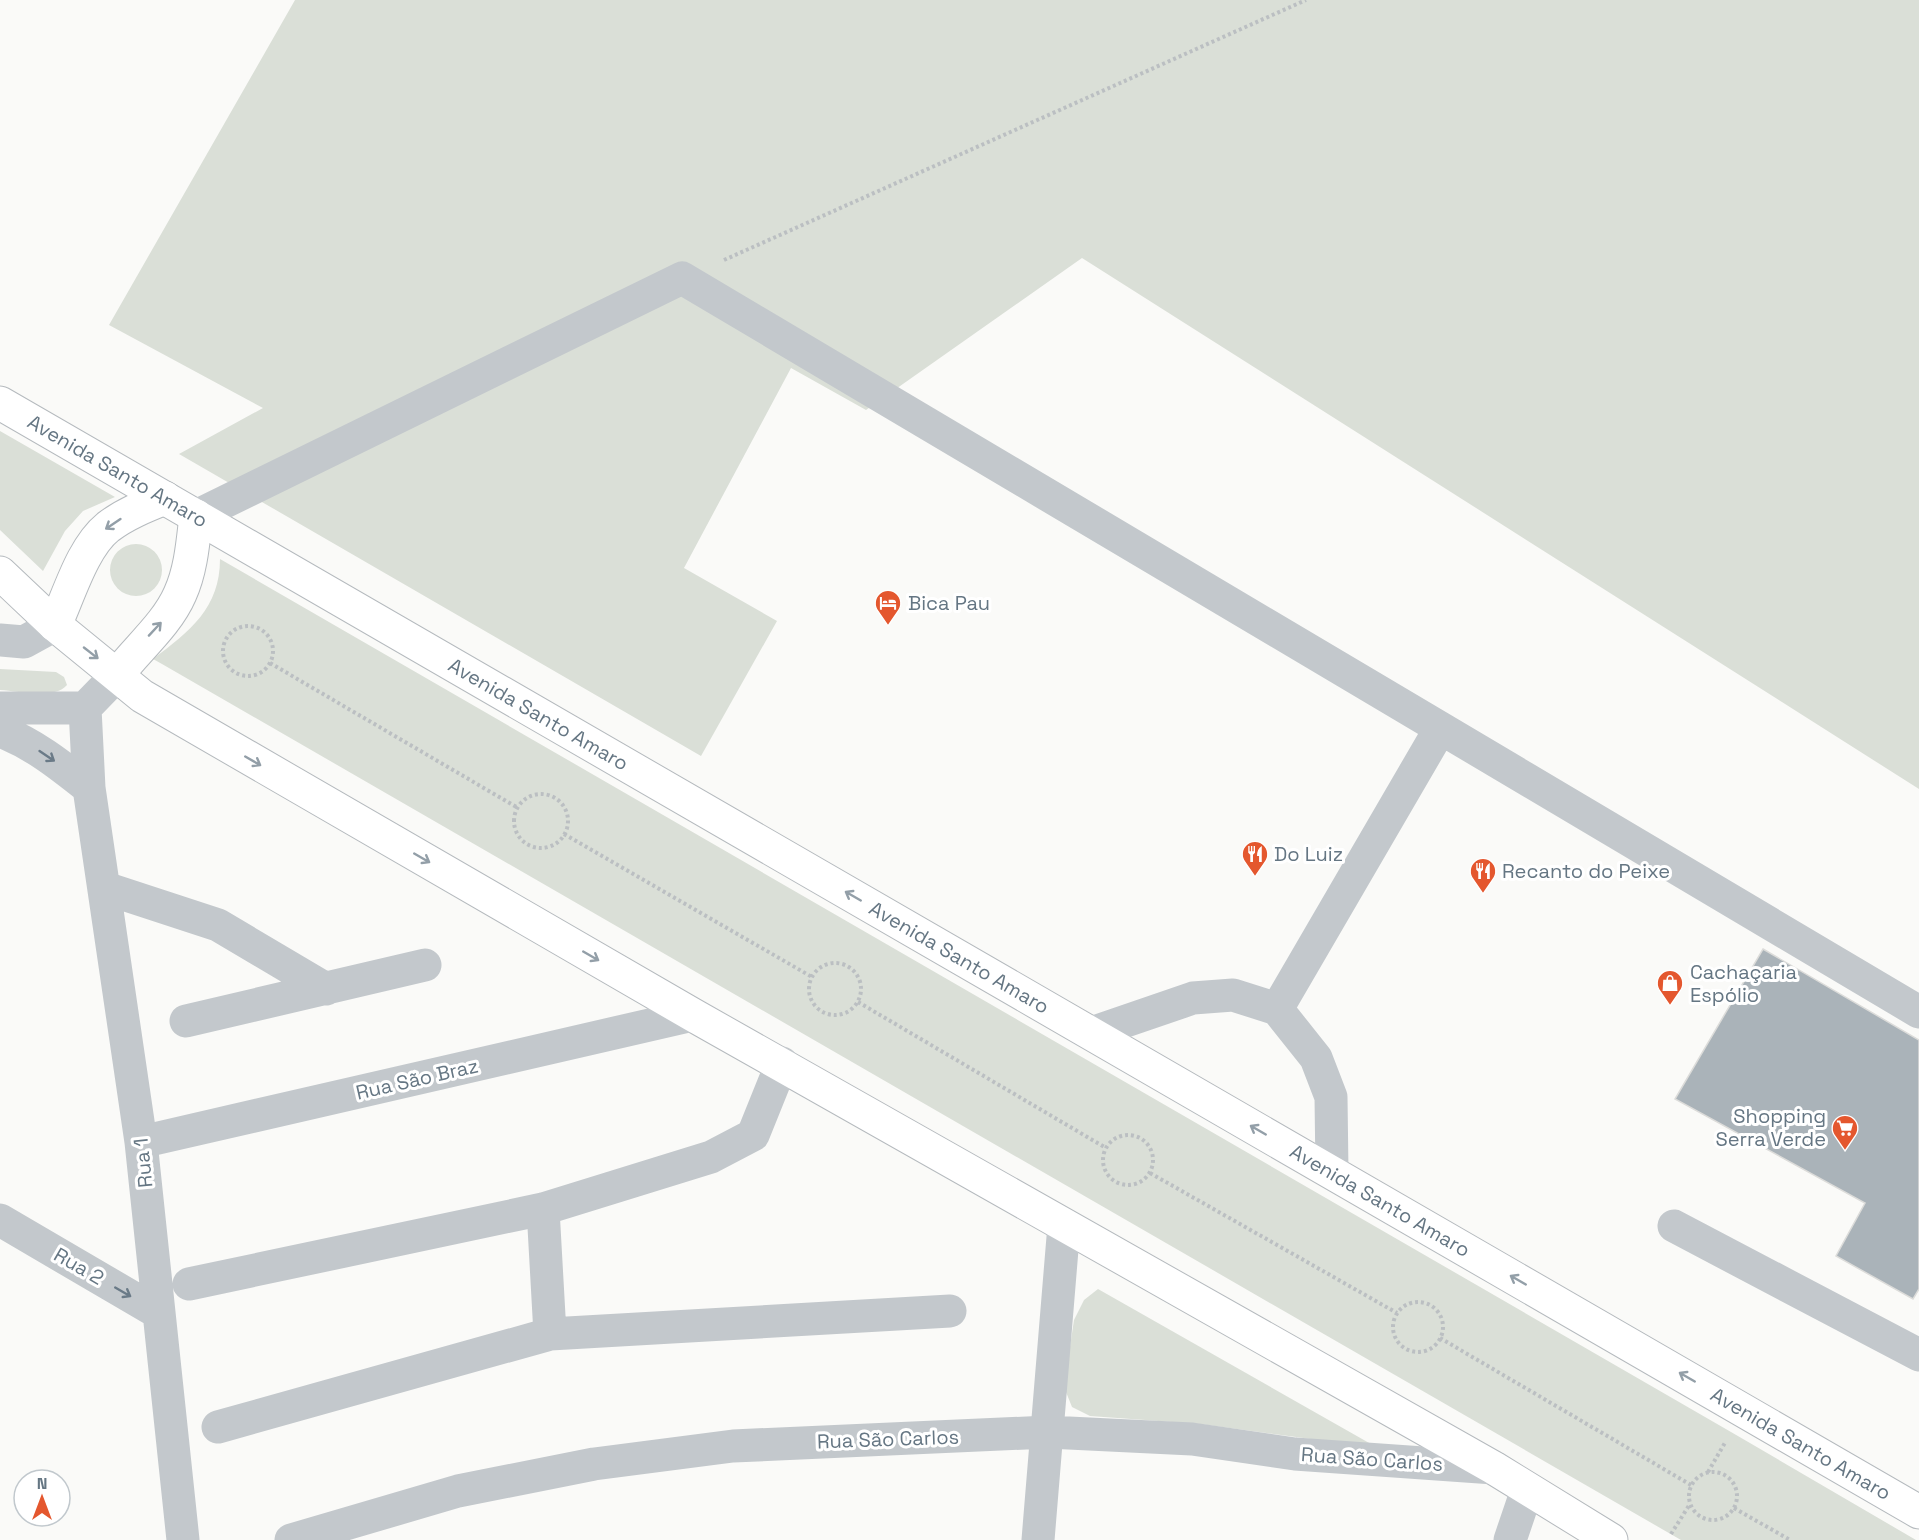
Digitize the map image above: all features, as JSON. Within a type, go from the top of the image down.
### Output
[{"type":"main road","name":"Avenida Santo Amaro","points":[[0,403],[1919,1512]]},
{"type":"main road","points":[[55,625],[86,554],[106,528],[134,511],[165,498]]},
{"type":"main road","points":[[118,674],[161,623],[180,594],[191,558],[196,516]]},
{"type":"main road","points":[[0,573],[55,625],[118,674],[142,696],[693,1015],[1494,1468],[1611,1540]]},
{"type":"street","points":[[196,516],[682,278],[1919,1012]]},
{"type":"street","points":[[0,640],[24,642],[55,625]]},
{"type":"street","points":[[0,708],[84,708],[118,674]]},
{"type":"street","name":"Rua 1","points":[[84,708],[89,788],[141,1142],[183,1540]]},
{"type":"street","points":[[1278,1009],[1440,729]]},
{"type":"street","points":[[0,731],[22,740],[89,788]]},
{"type":"street","points":[[105,888],[218,925],[326,988]]},
{"type":"street","points":[[186,1021],[425,965]]},
{"type":"street","points":[[1091,1033],[1193,998],[1233,995],[1278,1009],[1316,1058],[1331,1098],[1332,1172]]},
{"type":"street","name":"Rua São Braz","points":[[141,1142],[693,1015]]},
{"type":"street","points":[[189,1284],[543,1209],[711,1157],[753,1135],[782,1064]]},
{"type":"street","points":[[543,1209],[550,1334]]},
{"type":"street","name":"Rua 2","points":[[0,1220],[159,1313]]},
{"type":"street","points":[[1038,1540],[1065,1225]]},
{"type":"street","points":[[1674,1226],[1919,1355]]},
{"type":"street","points":[[218,1427],[550,1334],[950,1311]]},
{"type":"street","name":"Rua São Carlos","points":[[291,1540],[458,1491],[594,1464],[733,1446],[1048,1432],[1192,1439],[1295,1454],[1494,1468]]},
{"type":"street","points":[[1510,1540],[1527,1490]]},
{"type":"path","points":[[682,278],[1306,0]]},
{"type":"path","points":[[250,626],[265,632],[273,647],[270,663],[259,674],[242,676],[235,672],[224,660],[224,644],[228,636],[234,630],[250,626]]},
{"type":"path","points":[[270,663],[518,808]]},
{"type":"path","points":[[540,794],[556,799],[566,812],[568,820],[564,834],[557,843],[549,846],[531,846],[517,834],[514,817],[518,808],[531,796],[540,794]]},
{"type":"path","points":[[564,834],[812,977]]},
{"type":"path","points":[[827,964],[844,965],[852,969],[861,985],[858,1002],[852,1009],[835,1016],[819,1011],[810,997],[812,977],[827,964]]},
{"type":"path","points":[[858,1002],[1106,1148]]},
{"type":"path","points":[[1121,1136],[1137,1137],[1150,1148],[1153,1156],[1150,1173],[1137,1184],[1129,1186],[1113,1181],[1104,1168],[1102,1160],[1106,1148],[1121,1136]]},
{"type":"path","points":[[1150,1173],[1397,1313]]},
{"type":"path","points":[[1412,1303],[1428,1304],[1440,1314],[1443,1322],[1440,1338],[1430,1349],[1422,1351],[1406,1348],[1395,1336],[1394,1320],[1397,1313],[1412,1303]]},
{"type":"path","points":[[1440,1338],[1691,1485]]},
{"type":"path","points":[[1671,1534],[1690,1503],[1691,1485],[1708,1472],[1731,1432]]},
{"type":"path","points":[[1690,1503],[1699,1516],[1714,1520],[1729,1514],[1734,1508],[1737,1493],[1731,1479],[1724,1474],[1708,1472]]},
{"type":"path","points":[[1734,1508],[1790,1540]]},
{"type":"shaded area","points":[[295,0],[1919,0],[1919,789],[1082,258],[866,410],[791,368],[684,568],[777,621],[701,756],[179,454],[263,408],[109,325]]},
{"type":"shaded area","points":[[0,431],[115,497],[83,511],[65,531],[43,571],[0,530]]},
{"type":"shaded area","points":[[136,544],[150,548],[158,556],[162,570],[158,584],[150,592],[136,596],[122,592],[114,584],[110,570],[114,556],[122,548]]},
{"type":"shaded area","points":[[220,559],[1916,1540],[1681,1540],[153,659],[190,628],[209,605],[219,576]]},
{"type":"shaded area","points":[[0,669],[56,672],[64,677],[67,685],[61,690],[45,693],[0,690]]},
{"type":"shaded area","points":[[1098,1289],[1378,1448],[1200,1424],[1090,1416],[1072,1407],[1064,1387],[1074,1320],[1084,1300]]},
{"type":"building","name":"Shopping Serra Verde","points":[[1763,949],[1919,1040],[1919,1289],[1913,1299],[1836,1256],[1865,1203],[1675,1099]]},
{"type":"place","name":"Bica Pau","points":[[888,626]]},
{"type":"place","name":"Do Luiz","points":[[1255,877]]},
{"type":"place","name":"Recanto do Peixe","points":[[1483,894]]},
{"type":"place","name":"Cachaçaria Espólio","points":[[1670,1006]]},
{"type":"place","name":"Shopping Serra Verde","points":[[1845,1151]]}]
